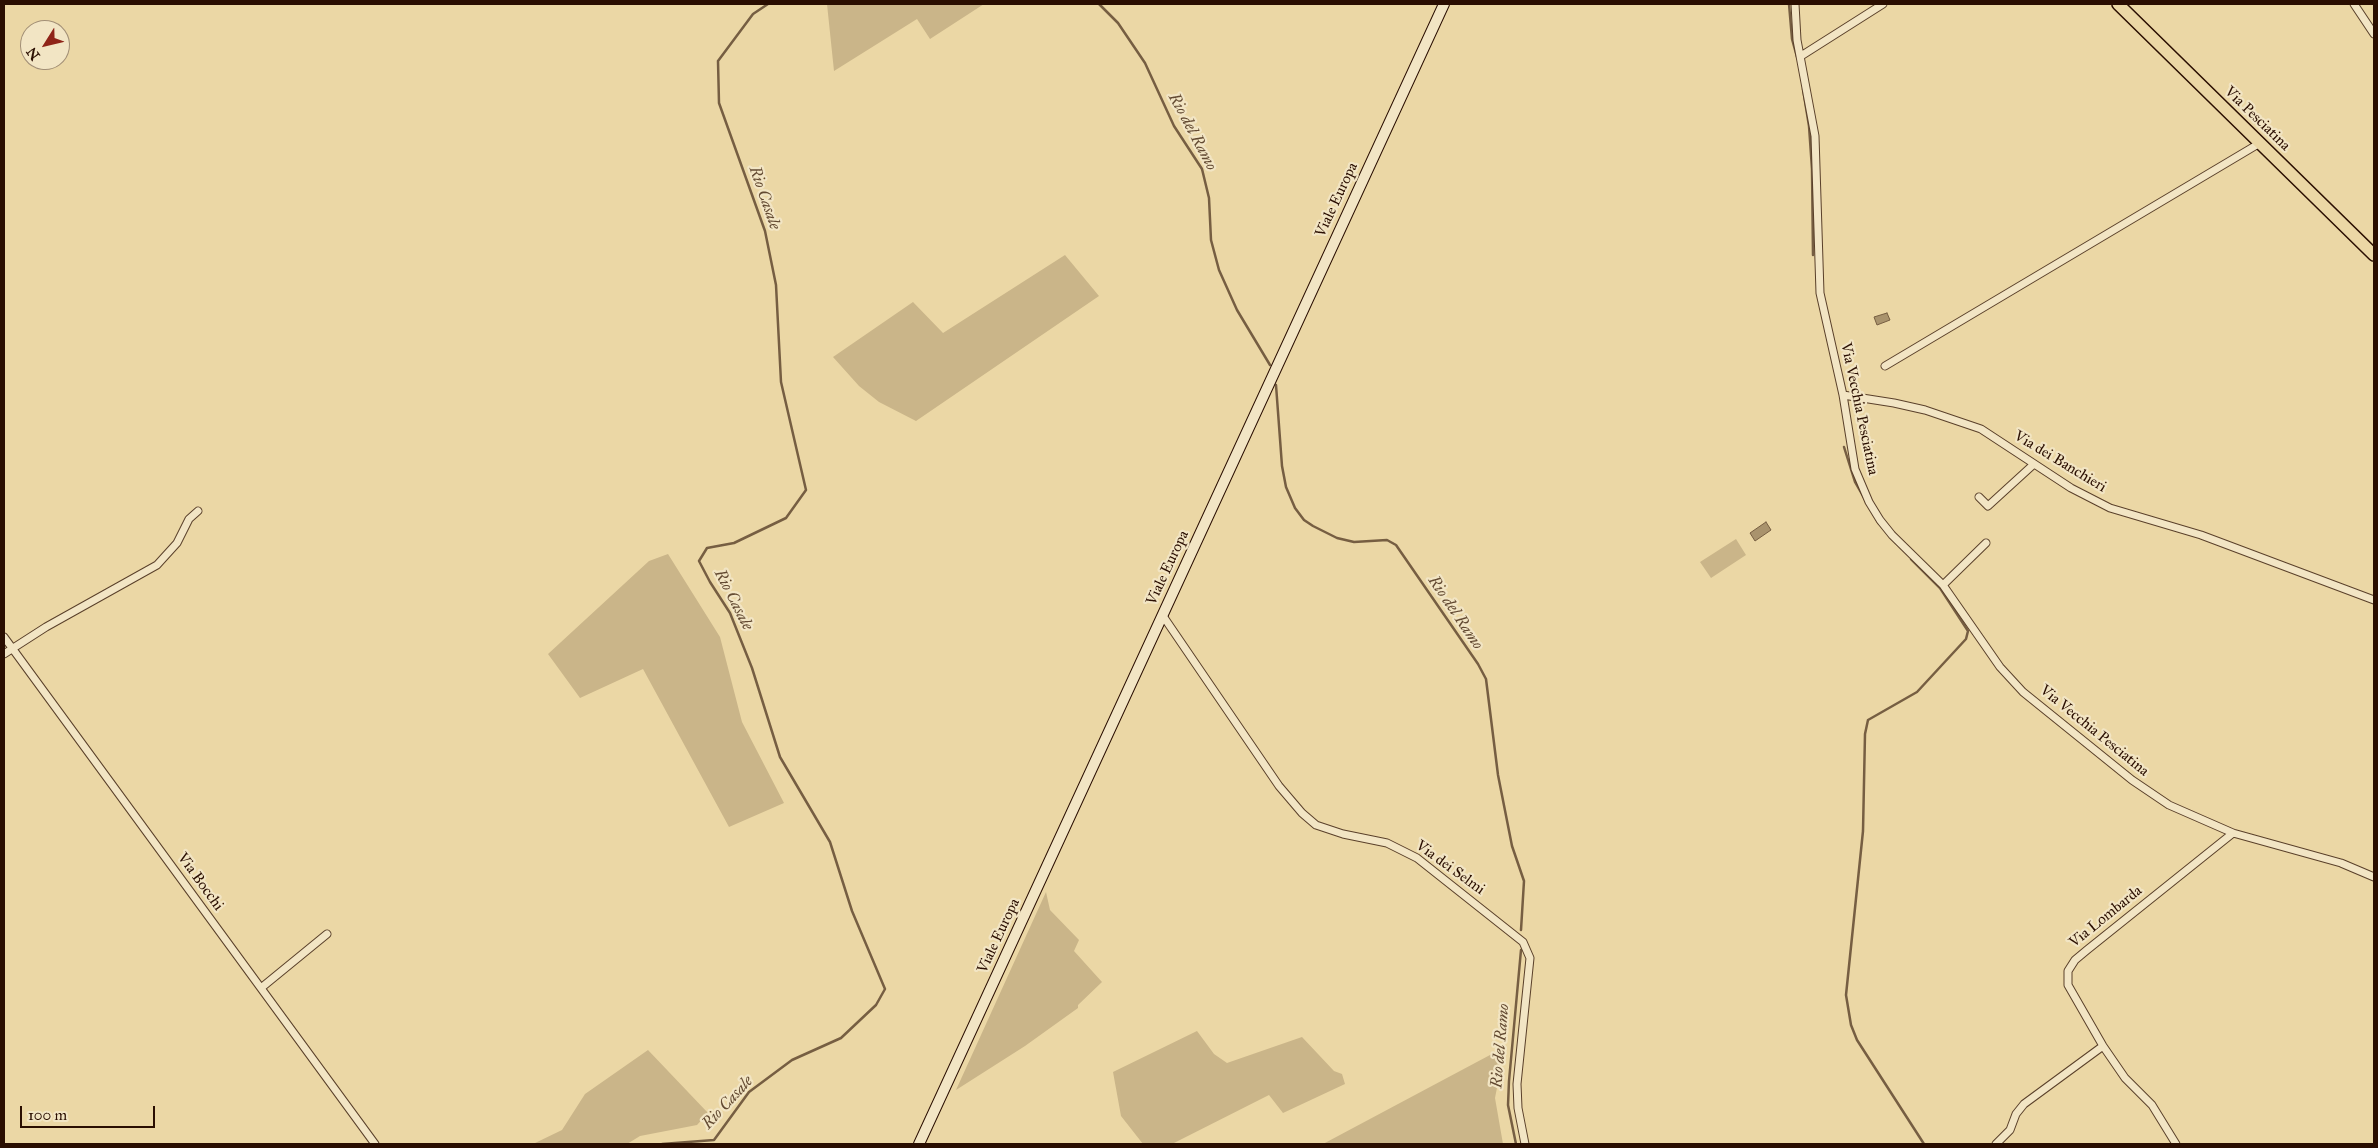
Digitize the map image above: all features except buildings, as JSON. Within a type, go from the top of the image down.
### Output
[{"type":"main road","name":"Viale Europa","points":[[919,1144],[1444,4]]},
{"type":"main road","name":"Via Pesciatina","points":[[2118,4],[2374,255]]},
{"type":"street","name":"Via Vecchia Pesciatina","points":[[1795,4],[1798,40],[1815,136],[1820,293],[1843,395],[1855,469],[1869,502],[1892,535],[1943,585],[2000,667],[2023,692],[2132,780],[2169,805],[2233,833],[2341,863],[2374,877]]},
{"type":"street","points":[[1801,56],[1883,4]]},
{"type":"street","points":[[2354,4],[2374,34]]},
{"type":"street","points":[[1885,366],[2260,143]]},
{"type":"street","name":"Via dei Banchieri","points":[[1843,395],[1925,410],[1981,428],[2071,488],[2110,508],[2201,535],[2374,600]]},
{"type":"street","points":[[1979,497],[1988,506],[2034,464]]},
{"type":"street","points":[[4,654],[156,565],[177,543],[189,519],[198,511]]},
{"type":"street","points":[[1943,585],[1986,543]]},
{"type":"street","name":"Via dei Selmi","points":[[1163,616],[1279,786],[1302,813],[1316,825],[1343,834],[1387,843],[1417,858],[1524,942],[1530,958],[1517,1092],[1519,1122],[1525,1144]]},
{"type":"street","name":"Via Bocchi","points":[[4,637],[375,1144]]},
{"type":"street","name":"Via Lombarda","points":[[2176,1144],[2152,1105],[2126,1078],[2104,1046],[2068,984],[2068,971],[2075,960],[2233,833]]},
{"type":"street","points":[[261,988],[327,934]]},
{"type":"street","points":[[1996,1144],[2010,1130],[2016,1114],[2024,1104],[2104,1046]]},
{"type":"shaded area","points":[[827,4],[984,4],[930,39],[917,19],[834,71]]},
{"type":"shaded area","points":[[1065,255],[1099,296],[916,421],[879,402],[859,386],[833,357],[913,302],[943,333]]},
{"type":"shaded area","points":[[1887,313],[1890,320],[1877,325],[1874,317]]},
{"type":"shaded area","points":[[1766,522],[1771,530],[1755,541],[1750,533]]},
{"type":"shaded area","points":[[1736,539],[1746,555],[1711,578],[1700,562]]},
{"type":"shaded area","points":[[668,554],[720,637],[742,722],[784,803],[729,827],[643,669],[580,698],[548,654],[649,561]]},
{"type":"shaded area","points":[[1046,892],[1050,910],[1079,940],[1074,951],[1102,982],[1078,1005],[1078,1008],[1025,1046],[956,1090]]},
{"type":"shaded area","points":[[1197,1031],[1214,1054],[1227,1063],[1302,1037],[1334,1071],[1342,1074],[1345,1084],[1283,1113],[1269,1095],[1172,1144],[1143,1144],[1121,1116],[1113,1072]]},
{"type":"shaded area","points":[[1505,1047],[1495,1098],[1503,1144],[1323,1144]]},
{"type":"shaded area","points":[[648,1050],[708,1113],[697,1125],[640,1136],[627,1144],[533,1144],[562,1130],[585,1094]]},
{"type":"waterway","name":"Rio Casale","points":[[662,1144],[714,1140],[749,1092],[792,1060],[841,1038],[876,1005],[885,989],[852,911],[830,842],[780,757],[752,668],[730,613],[699,561],[707,548],[734,543],[786,518],[806,490],[781,382],[776,285],[765,231],[719,103],[718,61],[753,14],[768,4]]},
{"type":"waterway","name":"Rio del Ramo","points":[[1099,4],[1118,23],[1145,63],[1174,126],[1202,169],[1209,198],[1211,240],[1219,270],[1237,310],[1270,365]]},
{"type":"waterway","points":[[1789,4],[1792,39],[1797,57]]},
{"type":"waterway","points":[[1803,89],[1809,126],[1812,169],[1813,255]]},
{"type":"waterway","name":"Rio del Ramo","points":[[1276,385],[1282,466],[1286,487],[1295,508],[1304,520],[1337,538],[1354,542],[1387,540],[1396,545],[1478,664],[1486,679],[1498,775],[1512,846],[1524,881],[1521,930]]},
{"type":"waterway","points":[[1844,447],[1855,482],[1879,524]]},
{"type":"waterway","points":[[1911,559],[1940,588],[1968,631],[1966,639],[1917,692],[1868,720],[1865,734],[1863,831],[1846,995],[1851,1025],[1857,1040],[1924,1144]]},
{"type":"waterway","name":"Rio del Ramo","points":[[1516,1144],[1508,1105],[1521,950]]}]
